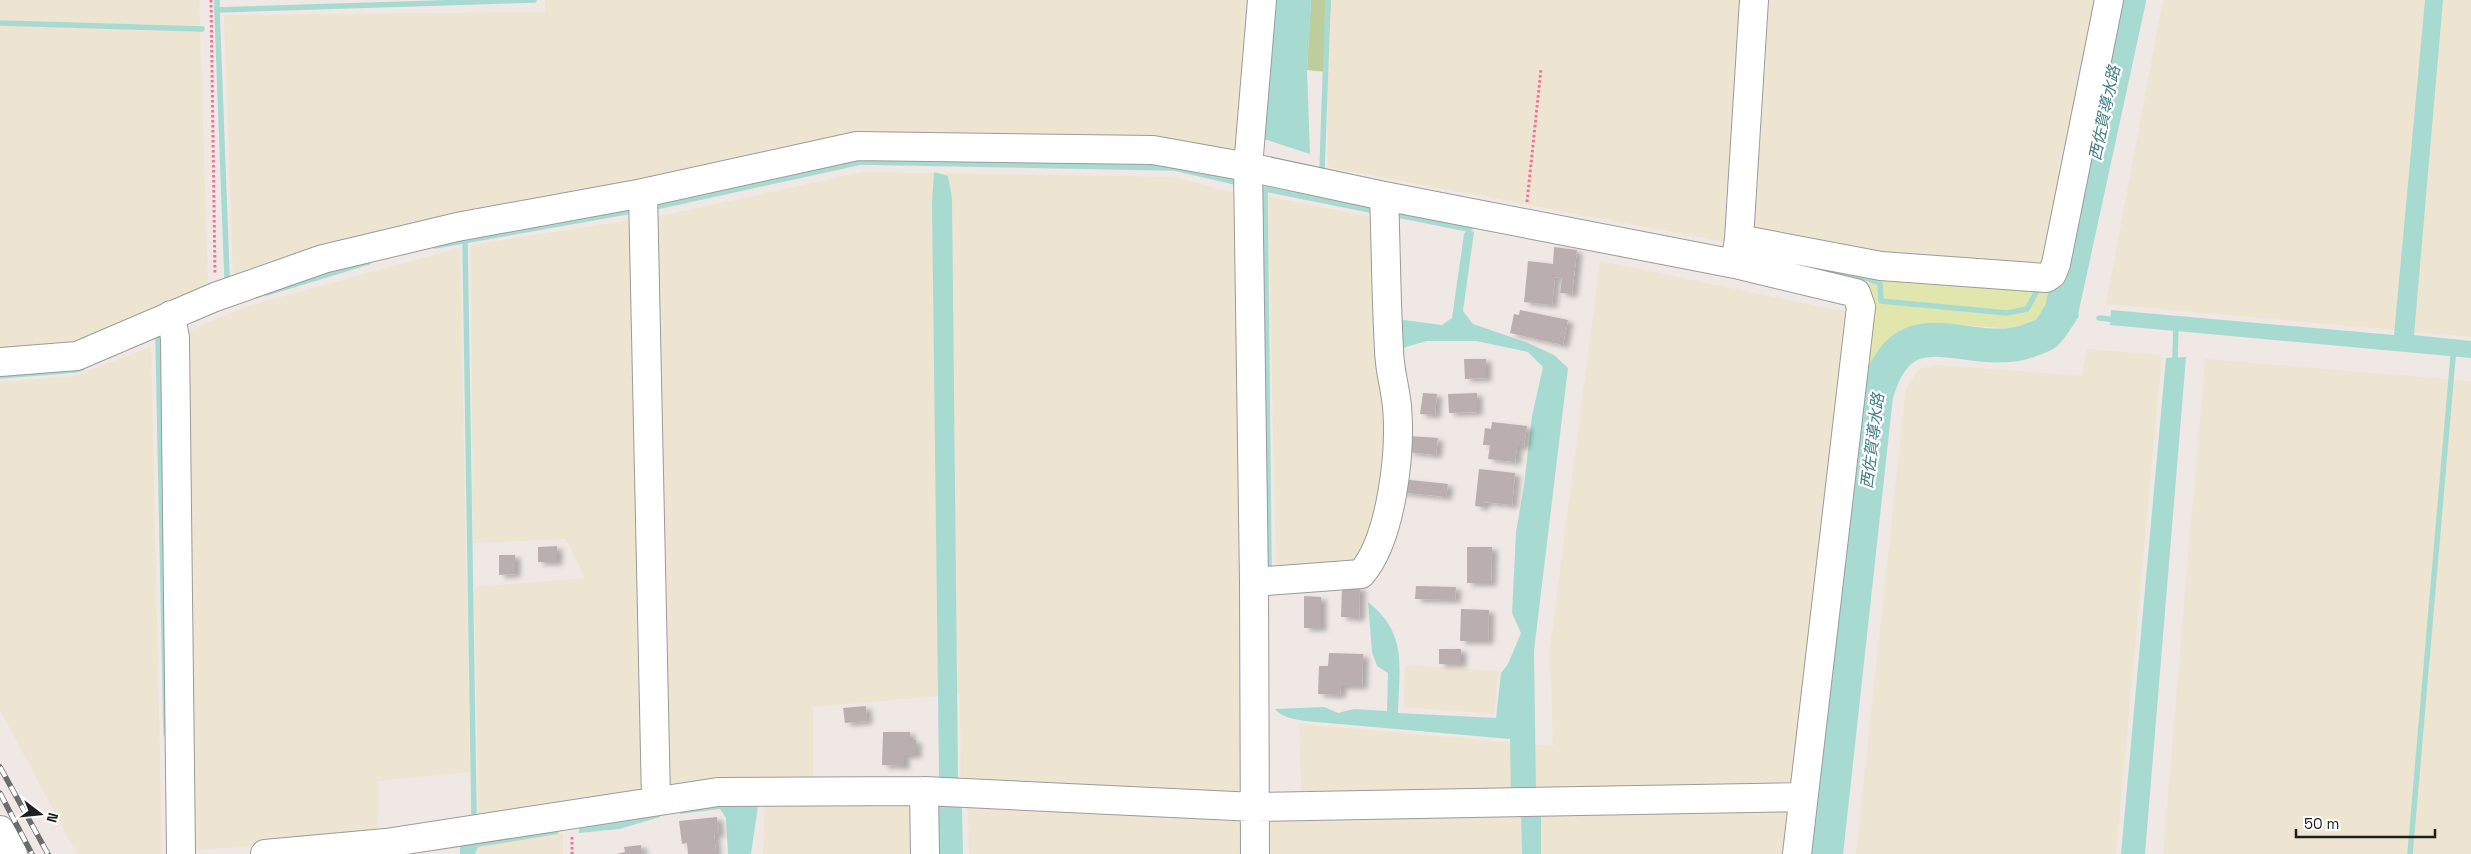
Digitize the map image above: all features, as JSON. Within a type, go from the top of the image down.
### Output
[{"type":"street","points":[[1255,854],[1254,582],[1248,167],[1262,0]]},
{"type":"street","points":[[1744,249],[1754,0]]},
{"type":"street","points":[[0,362],[77,356],[173,327],[215,297],[323,259],[457,227],[644,205],[857,146],[1153,150],[1248,167],[1525,224],[1881,266],[2046,278],[2052,274],[2056,264],[2109,0]]},
{"type":"street","points":[[1254,582],[1360,574],[1369,564],[1378,543],[1390,503],[1396,460],[1397,406],[1389,352],[1384,196]]},
{"type":"street","points":[[644,205],[656,800]]},
{"type":"street","points":[[1744,249],[1856,293],[1861,307],[1797,854]]},
{"type":"street","points":[[173,327],[181,854]]},
{"type":"street","points":[[265,854],[386,843],[572,815],[656,800],[718,792],[924,791],[1255,807],[1803,796]]},
{"type":"street","points":[[924,791],[925,854]]},
{"type":"street","points":[[0,830],[13,854]]},
{"type":"path","points":[[211,0],[215,297]]},
{"type":"path","points":[[1525,224],[1542,69]]},
{"type":"shaded area","points":[[0,0],[199,0],[208,286],[70,345],[0,351]]},
{"type":"shaded area","points":[[545,0],[1252,0],[1241,152],[853,137],[393,227],[233,279],[224,15],[545,12]]},
{"type":"shaded area","points":[[1331,0],[1746,0],[1731,243],[1328,167],[1327,72]]},
{"type":"shaded area","points":[[1769,0],[2102,0],[2048,263],[2039,272],[1875,260],[1754,234]]},
{"type":"shaded area","points":[[2163,0],[2471,0],[2471,337],[2106,304]]},
{"type":"shaded area","points":[[863,172],[1174,177],[1239,194],[1244,799],[961,785],[960,694],[813,707],[813,782],[479,820],[474,587],[585,578],[566,539],[473,543],[471,245],[670,214]]},
{"type":"shaded area","points":[[1268,196],[1376,218],[1389,462],[1361,567],[1276,570]]},
{"type":"shaded area","points":[[460,248],[470,772],[378,781],[377,835],[188,851],[186,332],[248,306]]},
{"type":"shaded area","points":[[1600,261],[1847,312],[1790,854],[969,854],[968,802],[1302,810],[1299,724],[1553,746],[1550,648]]},
{"type":"shaded area","points":[[151,347],[162,854],[77,854],[0,710],[0,382],[75,376]]},
{"type":"shaded area","points":[[2087,349],[2162,355],[2116,854],[1856,854],[1906,388],[1919,369],[1937,365],[2082,376]]},
{"type":"shaded area","points":[[2205,359],[2471,381],[2471,854],[2163,854]]},
{"type":"shaded area","points":[[1405,665],[1498,671],[1494,714],[1404,707]]},
{"type":"shaded area","points":[[765,798],[917,801],[917,854],[763,854]]},
{"type":"shaded area","points":[[563,833],[563,854],[464,854],[472,845]]},
{"type":"green space","points":[[1311,0],[1331,0],[1327,72],[1307,70]]},
{"type":"green space","points":[[1870,271],[2056,287],[2048,316],[2018,329],[1925,323],[1897,333],[1870,364],[1816,854],[1805,854]]},
{"type":"water","points":[[1274,0],[1311,0],[1307,70],[1310,154],[1264,139]]},
{"type":"water","points":[[2425,0],[2443,0],[2414,335],[2471,341],[2471,358],[2110,325],[2111,310],[2394,335]]},
{"type":"water","points":[[934,172],[948,176],[952,198],[958,778],[939,778],[932,202]]},
{"type":"water","points":[[1468,229],[1474,232],[1463,311],[1473,324],[1528,343],[1554,355],[1568,368],[1534,651],[1536,791],[1511,791],[1510,739],[1305,721],[1285,716],[1275,709],[1324,707],[1338,713],[1354,709],[1387,711],[1388,673],[1377,666],[1372,652],[1368,602],[1390,626],[1395,639],[1399,666],[1398,713],[1496,718],[1501,673],[1508,664],[1521,633],[1512,613],[1516,532],[1524,486],[1532,416],[1543,367],[1528,352],[1476,341],[1427,341],[1399,349],[1397,319],[1442,325],[1452,318],[1464,234]]},
{"type":"water","points":[[2186,357],[2145,854],[2121,854],[2166,358]]},
{"type":"water","points":[[750,801],[758,806],[751,854],[728,854],[726,818],[720,809],[680,814],[679,808]]},
{"type":"water","points":[[939,805],[962,806],[963,854],[933,854],[933,814]]},
{"type":"water","points":[[1521,812],[1541,812],[1541,854],[1522,854]]},
{"type":"water","points":[[659,813],[660,817],[619,829],[579,833],[579,825]]},
{"type":"water","points":[[559,827],[558,834],[478,847],[475,854],[460,854],[460,843]]},
{"type":"building","points":[[1554,247],[1577,250],[1572,294],[1560,293],[1562,278],[1555,277],[1552,305],[1524,302],[1528,261],[1553,264]]},
{"type":"building","points":[[1520,310],[1568,320],[1563,345],[1510,333],[1514,314],[1519,315]]},
{"type":"building","points":[[1464,359],[1486,359],[1486,378],[1465,379]]},
{"type":"building","points":[[1423,393],[1437,394],[1435,415],[1420,414]]},
{"type":"building","points":[[1477,393],[1477,412],[1449,413],[1448,394]]},
{"type":"building","points":[[1492,422],[1527,426],[1524,446],[1517,446],[1515,462],[1488,459],[1490,445],[1483,445],[1485,428],[1491,429]]},
{"type":"building","points":[[1409,436],[1438,438],[1436,455],[1408,452]]},
{"type":"building","points":[[1479,469],[1515,473],[1512,505],[1484,502],[1484,507],[1475,506]]},
{"type":"building","points":[[1401,479],[1448,484],[1446,497],[1399,492]]},
{"type":"building","points":[[557,546],[557,562],[538,562],[538,547]]},
{"type":"building","points":[[1467,547],[1492,547],[1491,583],[1467,583]]},
{"type":"building","points":[[499,555],[515,555],[515,574],[499,575]]},
{"type":"building","points":[[1416,586],[1456,587],[1455,600],[1415,599]]},
{"type":"building","points":[[1342,587],[1360,587],[1359,618],[1341,617]]},
{"type":"building","points":[[1304,596],[1321,597],[1321,628],[1304,628]]},
{"type":"building","points":[[1461,609],[1489,610],[1488,641],[1460,641]]},
{"type":"building","points":[[1439,649],[1461,649],[1461,664],[1439,664]]},
{"type":"building","points":[[1329,653],[1363,654],[1362,686],[1341,686],[1340,695],[1318,694],[1319,666],[1328,666]]},
{"type":"building","points":[[866,706],[867,721],[845,723],[843,708]]},
{"type":"building","points":[[883,732],[910,732],[910,740],[916,740],[916,755],[904,755],[904,766],[882,765]]},
{"type":"building","points":[[717,817],[719,834],[714,834],[716,854],[688,854],[687,843],[682,844],[679,821]]},
{"type":"building","points":[[641,845],[642,854],[616,854],[625,852],[624,847]]},
{"type":"waterway","points":[[217,0],[217,10]]},
{"type":"waterway","points":[[227,277],[217,10],[534,0]]},
{"type":"waterway","points":[[1322,170],[1328,0]]},
{"type":"waterway","name":"西佐賀導水路","points":[[1826,854],[1876,396],[1888,366],[1903,349],[1921,341],[1940,340],[1984,345],[2008,345],[2031,340],[2047,332],[2061,313],[2129,0]]},
{"type":"waterway","points":[[0,23],[202,29]]},
{"type":"waterway","points":[[651,208],[861,162],[1175,168],[1235,182]]},
{"type":"waterway","points":[[1269,567],[1265,189],[1375,211]]},
{"type":"waterway","points":[[435,246],[637,210]]},
{"type":"waterway","points":[[1393,214],[1468,229],[1476,226]]},
{"type":"waterway","points":[[465,241],[474,816]]},
{"type":"waterway","points":[[266,293],[368,262]]},
{"type":"waterway","points":[[1794,263],[1880,283],[1881,301],[2007,313],[2027,309],[2037,291]]},
{"type":"waterway","points":[[2061,313],[2076,316]]},
{"type":"waterway","points":[[2099,318],[2118,320]]},
{"type":"waterway","points":[[2175,358],[2176,325]]},
{"type":"waterway","points":[[158,336],[166,734]]},
{"type":"waterway","points":[[2410,854],[2453,357]]},
{"type":"waterway","points":[[0,376],[82,368]]},
{"type":"railway","points":[[0,767],[48,854]]},
{"type":"railway","points":[[0,793],[32,854]]}]
